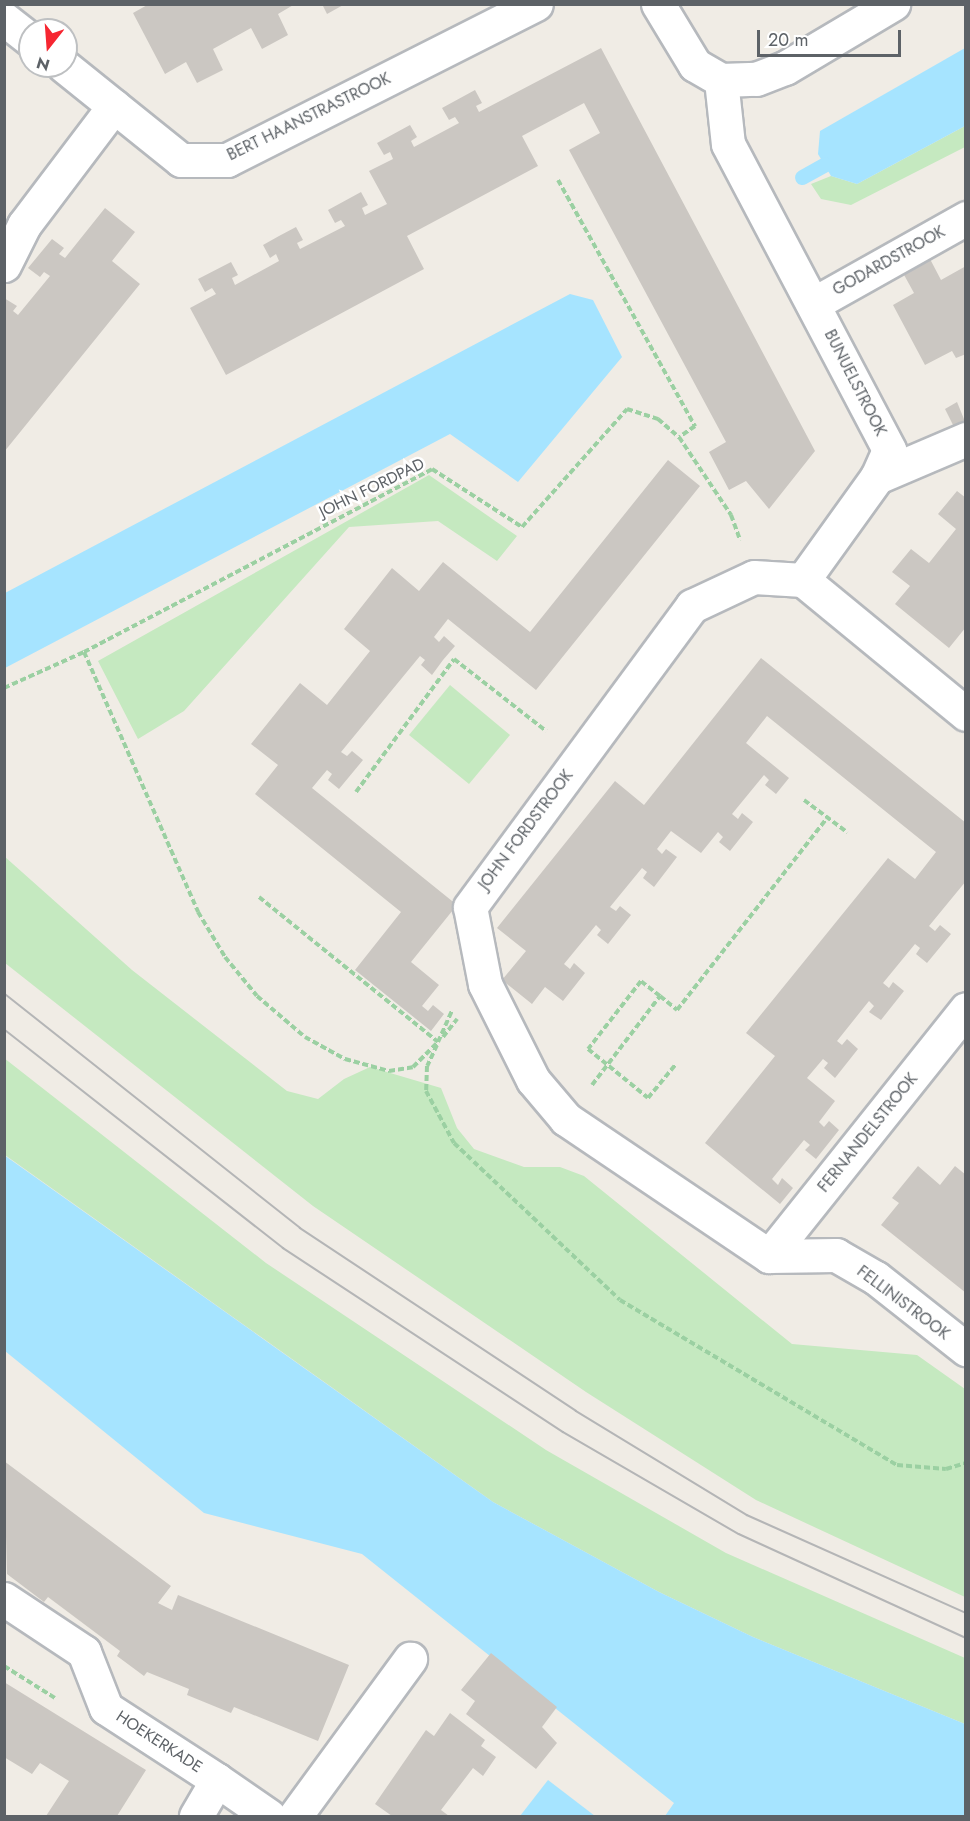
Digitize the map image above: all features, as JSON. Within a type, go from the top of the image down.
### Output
[{"type":"street","name":"BERT HAANSTRASTROOK","points":[[78,77],[181,160],[227,160],[536,4]]},
{"type":"street","points":[[658,4],[695,65],[721,80],[756,79],[785,68],[893,4]]},
{"type":"street","points":[[4,19],[18,30]]},
{"type":"street","name":"BUNUELSTROOK","points":[[721,80],[728,144],[889,450],[877,477],[802,580]]},
{"type":"street","points":[[4,265],[24,225],[114,106]]},
{"type":"street","name":"GODARDSTROOK","points":[[813,304],[966,218]]},
{"type":"street","points":[[877,477],[966,439]]},
{"type":"street","name":"JOHN FORDSTROOK","points":[[768,1256],[566,1119],[533,1080],[485,984],[470,907],[692,606],[754,577],[802,580]]},
{"type":"street","points":[[802,580],[966,714]]},
{"type":"street","name":"FERNANDELSTROOK","points":[[768,1256],[966,1009]]},
{"type":"street","name":"FELLINISTROOK","points":[[768,1256],[836,1255],[876,1278],[966,1349]]},
{"type":"street","name":"HOEKERKADE","points":[[4,1599],[84,1652],[106,1708],[217,1780],[195,1816]]},
{"type":"street","points":[[295,1816],[410,1659]]},
{"type":"street","points":[[217,1780],[269,1816]]},
{"type":"path","points":[[558,180],[695,426],[679,437]]},
{"type":"path","name":"JOHN FORDPAD","points":[[4,688],[84,652],[432,469],[522,527],[627,409],[658,419],[679,437],[731,515],[754,577]]},
{"type":"path","points":[[84,652],[198,912],[225,957],[258,996],[305,1037],[345,1059],[389,1071],[413,1067],[438,1042]]},
{"type":"path","points":[[356,792],[454,658],[580,758]]},
{"type":"path","points":[[804,800],[847,832]]},
{"type":"path","points":[[676,1064],[648,1098],[588,1049],[641,981],[677,1010],[827,818]]},
{"type":"path","points":[[259,897],[438,1042]]},
{"type":"path","points":[[566,1119],[660,996]]},
{"type":"path","points":[[438,1042],[427,1066],[426,1091],[454,1143],[620,1300],[897,1465],[945,1469],[966,1463]]},
{"type":"green space","points":[[965,126],[965,147],[851,205],[821,199],[811,184],[831,176],[857,184]]},
{"type":"green space","points":[[429,475],[517,536],[497,561],[438,521],[349,527],[184,711],[138,739],[98,661]]},
{"type":"green space","points":[[450,685],[510,735],[469,784],[409,735]]},
{"type":"green space","points":[[4,856],[132,970],[287,1091],[318,1099],[344,1079],[370,1067],[441,1088],[457,1128],[474,1149],[524,1167],[560,1167],[584,1176],[792,1344],[917,1355],[965,1389],[965,1597],[756,1500],[586,1392],[313,1206],[5,963]]},
{"type":"green space","points":[[4,1058],[266,1263],[546,1450],[726,1553],[965,1658],[965,1724],[753,1637],[659,1592],[493,1502],[5,1155]]},
{"type":"water","points":[[965,48],[965,126],[857,184],[831,176],[818,154],[820,131]]},
{"type":"water","points":[[570,294],[593,300],[622,357],[518,482],[450,434],[5,668],[5,593]]},
{"type":"water","points":[[4,1155],[493,1502],[659,1592],[753,1637],[965,1724],[965,1816],[665,1816],[674,1803],[362,1554],[204,1513],[5,1351]]},
{"type":"water","points":[[548,1780],[595,1816],[520,1816]]},
{"type":"building","points":[[149,4],[295,4],[278,14],[288,35],[262,49],[251,28],[213,49],[223,70],[197,83],[186,62],[165,74],[133,13]]},
{"type":"building","points":[[322,4],[345,4],[327,14]]},
{"type":"building","points":[[601,48],[815,451],[769,509],[746,481],[729,490],[709,452],[726,442],[569,150],[600,133],[584,103],[522,136],[538,166],[407,236],[424,269],[226,375],[190,308],[216,294],[212,288],[205,292],[198,279],[231,262],[238,275],[232,278],[235,285],[279,261],[276,254],[270,258],[263,245],[279,236],[296,227],[303,240],[297,243],[300,249],[345,226],[341,220],[335,223],[328,210],[361,192],[368,205],[362,208],[365,215],[387,204],[369,171],[393,159],[390,152],[384,155],[377,143],[410,125],[417,137],[411,141],[414,147],[459,123],[455,117],[449,120],[442,108],[475,90],[482,103],[476,106],[479,112]]},
{"type":"building","points":[[105,208],[135,232],[112,261],[140,284],[4,452],[4,298],[17,306],[13,311],[18,315],[50,276],[44,272],[40,277],[28,268],[52,239],[64,248],[59,254],[65,258]]},
{"type":"building","points":[[930,259],[941,280],[966,266],[966,354],[956,358],[952,351],[925,365],[893,305],[914,293],[903,273]]},
{"type":"building","points":[[957,402],[966,424],[955,429],[945,409]]},
{"type":"building","points":[[668,460],[700,486],[536,690],[448,619],[434,637],[439,642],[444,636],[455,646],[432,675],[421,665],[425,660],[420,656],[341,752],[347,756],[352,751],[363,760],[339,789],[328,780],[332,774],[327,770],[312,788],[457,905],[411,962],[439,985],[422,1006],[428,1011],[433,1005],[444,1014],[431,1031],[355,970],[401,912],[255,794],[278,765],[251,744],[300,683],[327,705],[370,651],[344,629],[392,568],[419,591],[443,562],[530,632]]},
{"type":"building","points":[[957,491],[966,498],[966,627],[949,648],[895,604],[910,586],[892,572],[911,549],[929,563],[956,529],[938,514]]},
{"type":"building","points":[[761,658],[966,823],[966,881],[929,926],[935,931],[940,925],[951,934],[927,963],[916,954],[920,948],[915,944],[883,983],[889,988],[893,982],[904,991],[881,1020],[869,1012],[874,1006],[869,1001],[837,1041],[842,1045],[847,1039],[858,1049],[835,1078],[824,1068],[828,1063],[823,1059],[807,1078],[835,1101],[819,1122],[824,1127],[829,1121],[839,1130],[816,1159],[805,1150],[810,1145],[804,1140],[772,1179],[778,1185],[782,1178],[793,1188],[780,1204],[705,1143],[775,1056],[746,1033],[888,858],[915,879],[936,852],[767,716],[746,743],[789,778],[776,794],[765,785],[769,780],[764,775],[732,814],[738,819],[742,813],[753,822],[730,851],[719,842],[723,837],[718,832],[701,853],[671,831],[657,849],[662,854],[666,849],[677,857],[654,887],[643,878],[647,872],[642,868],[610,907],[616,911],[620,906],[631,915],[608,944],[597,935],[601,930],[596,925],[564,964],[570,969],[574,963],[585,973],[563,1001],[545,987],[532,1004],[502,980],[526,951],[497,928],[615,781],[644,805]]},
{"type":"building","points":[[918,1166],[940,1185],[955,1166],[966,1175],[966,1293],[881,1225],[899,1203],[892,1198]]},
{"type":"building","points":[[4,1461],[171,1586],[158,1603],[172,1610],[178,1595],[349,1665],[318,1741],[234,1707],[231,1713],[187,1695],[189,1689],[147,1672],[144,1676],[117,1656],[120,1651],[48,1597],[44,1602],[7,1574]]},
{"type":"building","points":[[491,1653],[557,1707],[542,1727],[557,1743],[536,1769],[466,1714],[475,1701],[461,1690]]},
{"type":"building","points":[[4,1682],[146,1770],[117,1816],[46,1816],[69,1781],[40,1763],[32,1774],[4,1757]]},
{"type":"building","points":[[450,1713],[485,1740],[481,1746],[496,1757],[483,1776],[473,1768],[441,1810],[449,1816],[392,1816],[375,1804],[426,1730],[434,1736]]},
{"type":"waterway","points":[[802,177],[825,164]]},
{"type":"tram line","points":[[4,993],[300,1228],[576,1411],[747,1515],[966,1613]]},
{"type":"tram line","points":[[4,1029],[283,1248],[563,1432],[739,1534],[966,1638]]}]
